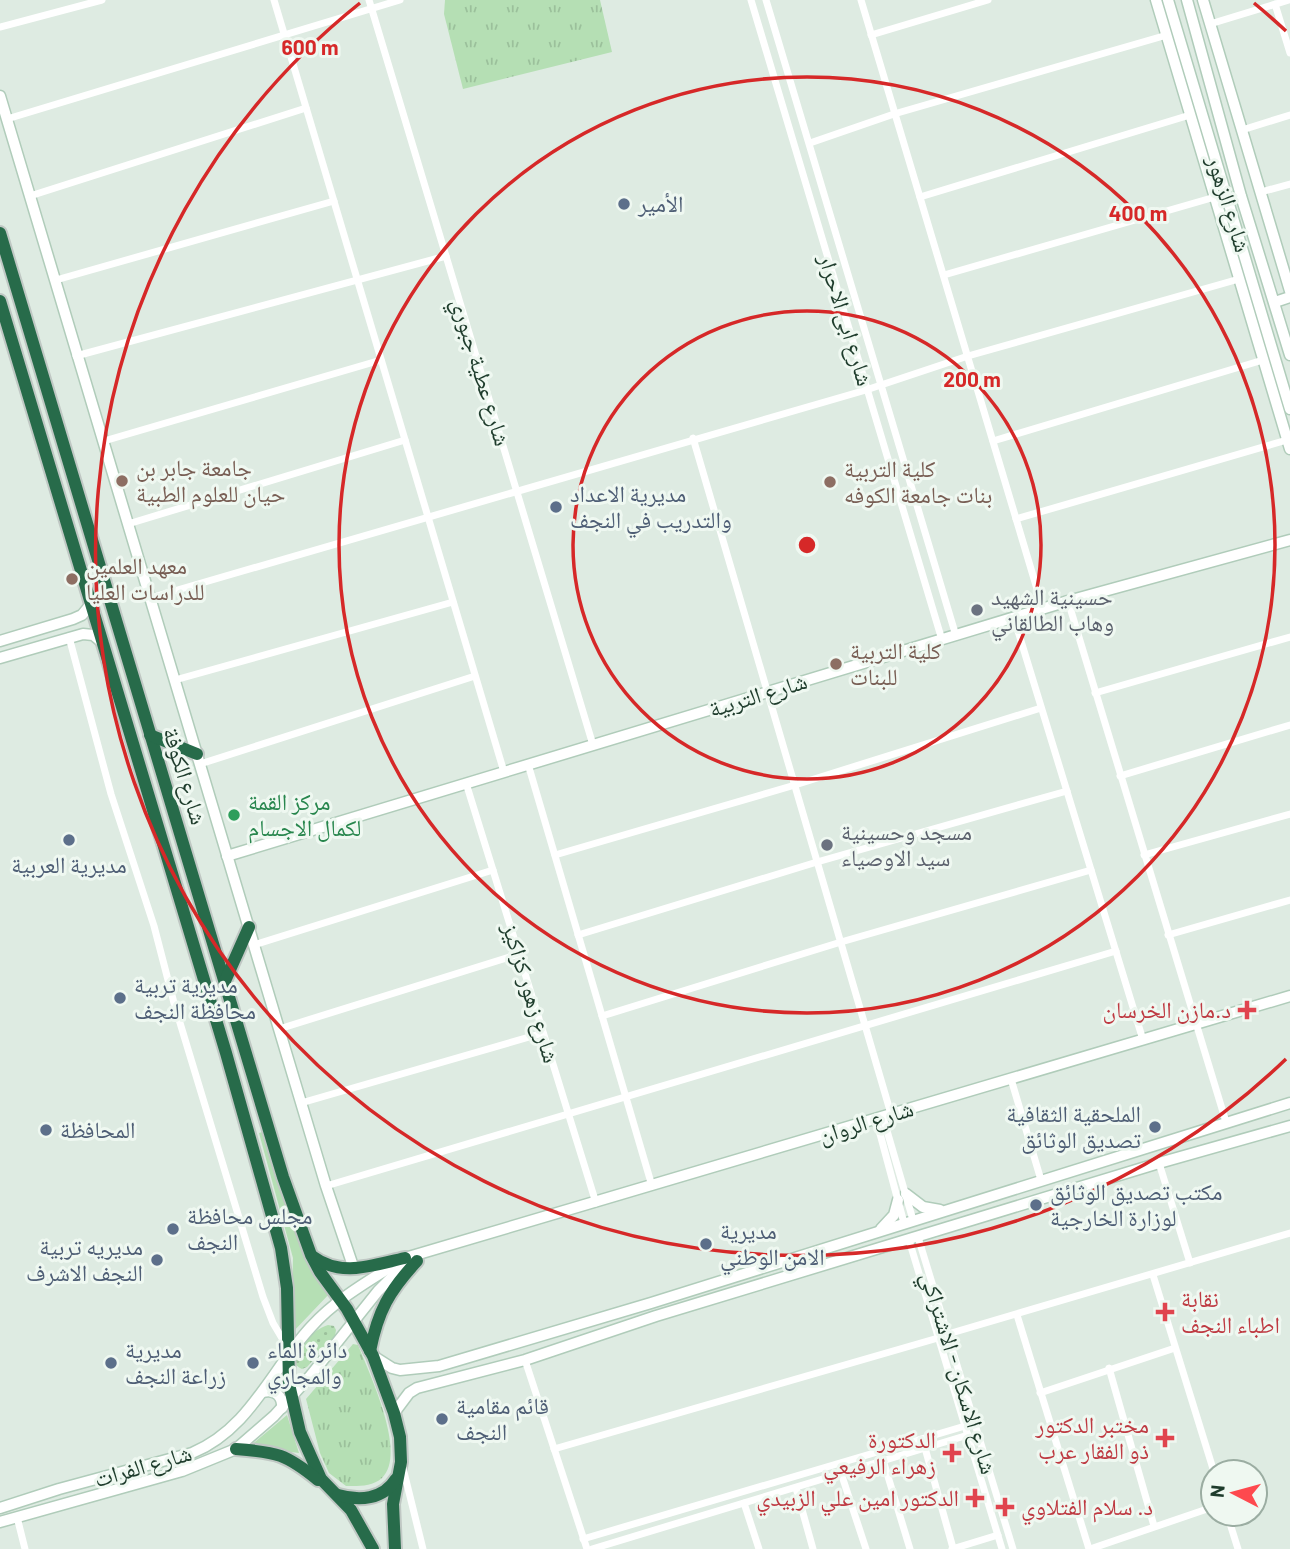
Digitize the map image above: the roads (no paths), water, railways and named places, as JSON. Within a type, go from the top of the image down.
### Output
[{"type":"highway","name":"شارع الكوفة","points":[[0,233],[283,1177],[311,1255],[354,1320],[371,1354],[394,1413],[400,1437],[400,1468]]},
{"type":"highway","name":"شارع الكوفة","points":[[0,302],[222,1040],[281,1248],[287,1288],[287,1350],[292,1397],[306,1448],[333,1491]]},
{"type":"highway","points":[[91,602],[107,598],[108,589]]},
{"type":"highway","points":[[150,735],[198,759]]},
{"type":"highway","points":[[225,981],[249,927]]},
{"type":"highway","points":[[311,1255],[323,1265],[334,1269],[354,1269],[411,1259]]},
{"type":"highway","points":[[371,1354],[381,1309],[411,1259]]},
{"type":"highway","points":[[236,1449],[275,1452],[293,1460],[333,1491],[356,1518],[373,1549]]},
{"type":"highway","points":[[333,1491],[349,1498],[373,1497],[384,1492],[400,1468]]},
{"type":"highway","points":[[395,1549],[393,1504],[400,1468]]},
{"type":"main road","points":[[1156,0],[1289,444]]},
{"type":"main road","name":"شارع الزهور","points":[[1168,0],[1290,409]]},
{"type":"main road","points":[[1188,3],[1203,1],[1290,291]]},
{"type":"main road","name":"شارع الزهور","points":[[1188,3],[1229,153],[1290,355]]},
{"type":"main road","points":[[0,96],[326,1186],[354,1269]]},
{"type":"main road","points":[[1215,158],[1223,159],[1229,153]]},
{"type":"main road","points":[[1224,188],[1230,183],[1238,183]]},
{"type":"main road","points":[[1275,302],[1290,298]]},
{"type":"main road","points":[[1248,309],[1259,306]]},
{"type":"main road","name":"شارع التربية","points":[[227,856],[1068,601],[1290,540]]},
{"type":"main road","points":[[0,640],[82,615],[91,602]]},
{"type":"main road","points":[[65,622],[69,637]]},
{"type":"main road","points":[[0,658],[83,634],[93,635],[104,644]]},
{"type":"main road","name":"شارع الروان","points":[[287,1350],[340,1299],[411,1259],[441,1247],[1290,996]]},
{"type":"main road","points":[[371,1354],[392,1368],[425,1369],[651,1303],[1290,1103]]},
{"type":"main road","points":[[394,1413],[409,1393],[417,1388],[525,1360],[656,1316],[1159,1163],[1290,1126]]},
{"type":"main road","points":[[879,1231],[890,1221],[902,1197],[923,1207],[944,1210]]},
{"type":"main road","points":[[985,1197],[990,1214]]},
{"type":"main road","name":"شارع الروان","points":[[292,1397],[354,1320],[411,1259]]},
{"type":"main road","points":[[651,1303],[651,1310],[656,1316]]},
{"type":"main road","name":"شارع الفرات","points":[[0,1508],[211,1446],[241,1420],[263,1392],[287,1350]]},
{"type":"main road","points":[[263,1392],[273,1391],[278,1394],[282,1408]]},
{"type":"main road","name":"شارع الفرات","points":[[0,1522],[182,1471],[236,1449],[292,1397]]},
{"type":"street","points":[[0,27],[102,0]]},
{"type":"street","points":[[274,0],[504,772]]},
{"type":"street","name":"شارع عطية جبوري","points":[[369,0],[593,745]]},
{"type":"street","points":[[7,119],[400,0]]},
{"type":"street","name":"شارع ابی الاحرار","points":[[751,0],[942,640]]},
{"type":"street","name":"شارع ابی الاحرار","points":[[766,0],[956,636]]},
{"type":"street","points":[[861,0],[1043,609]]},
{"type":"street","points":[[871,35],[988,0]]},
{"type":"street","points":[[1210,24],[1289,0]]},
{"type":"street","points":[[1275,4],[1290,53]]},
{"type":"street","points":[[810,143],[894,114],[1167,35]]},
{"type":"street","points":[[30,196],[306,108]]},
{"type":"street","points":[[920,197],[1190,115]]},
{"type":"street","points":[[1242,130],[1290,115]]},
{"type":"street","points":[[1261,192],[1290,184]]},
{"type":"street","points":[[943,275],[1215,197]]},
{"type":"street","points":[[56,281],[334,201]]},
{"type":"street","points":[[76,356],[446,256]]},
{"type":"street","points":[[150,598],[517,493],[866,390],[968,356],[1239,279]]},
{"type":"street","points":[[104,441],[381,360]]},
{"type":"street","points":[[993,441],[1263,360]]},
{"type":"street","points":[[693,439],[865,1026],[909,1222]]},
{"type":"street","points":[[128,524],[405,440]]},
{"type":"street","points":[[1016,519],[1289,444]]},
{"type":"street","points":[[1068,601],[1226,1122]]},
{"type":"street","points":[[175,680],[453,602]]},
{"type":"street","points":[[1014,618],[1143,1040]]},
{"type":"street","points":[[69,637],[111,794],[154,926],[174,1003],[263,1297],[287,1350]]},
{"type":"street","points":[[1095,693],[1290,637]]},
{"type":"street","points":[[198,759],[475,676]]},
{"type":"street","points":[[555,855],[795,785],[1041,708]]},
{"type":"street","points":[[1120,776],[1290,725]]},
{"type":"street","points":[[528,764],[652,1186]]},
{"type":"street","name":"شارع زهور كزاكيز","points":[[467,783],[596,1203]]},
{"type":"street","points":[[578,935],[817,862],[1067,791]]},
{"type":"street","points":[[1144,855],[1290,814]]},
{"type":"street","points":[[254,944],[493,870]]},
{"type":"street","points":[[602,1016],[841,942],[1091,870]]},
{"type":"street","points":[[1168,935],[1290,900]]},
{"type":"street","points":[[326,1186],[1116,951]]},
{"type":"street","points":[[279,1029],[519,954]]},
{"type":"street","points":[[301,1103],[544,1033]]},
{"type":"street","points":[[1011,1079],[1041,1180]]},
{"type":"street","points":[[1159,1163],[1190,1264]]},
{"type":"street","points":[[948,1334],[1290,1233]]},
{"type":"street","name":"شارع الاسكان - الاشتراكي","points":[[914,1238],[948,1334],[1013,1549]]},
{"type":"street","name":"شارع الاسكان - الاشتراكي","points":[[914,1238],[938,1338],[1002,1549]]},
{"type":"street","points":[[1153,1275],[1210,1458]]},
{"type":"street","points":[[1017,1315],[1090,1549],[1199,1512]]},
{"type":"street","points":[[554,1449],[938,1338]]},
{"type":"street","points":[[1040,1392],[1175,1348]]},
{"type":"street","points":[[525,1360],[583,1539],[589,1549],[968,1435]]},
{"type":"street","points":[[1109,1368],[1154,1526]]},
{"type":"street","points":[[953,1388],[963,1385]]},
{"type":"street","points":[[583,1539],[965,1426]]},
{"type":"street","points":[[925,1448],[952,1549],[998,1535]]},
{"type":"street","points":[[883,1460],[910,1549]]},
{"type":"street","points":[[400,1468],[424,1549]]},
{"type":"street","points":[[841,1473],[866,1549]]},
{"type":"street","points":[[796,1488],[813,1549]]},
{"type":"street","points":[[744,1503],[758,1549]]},
{"type":"street","points":[[17,1517],[25,1549]]},
{"type":"street","points":[[1231,1528],[1238,1549]]},
{"type":"place","name":"الأمير","points":[[624,204]]},
{"type":"place","name":"جامعة جابر بن حيان للعلوم الطبية","points":[[122,481]]},
{"type":"place","name":"كلية التربية بنات جامعة الكوفه","points":[[830,482]]},
{"type":"place","name":"مديرية الاعداد والتدريب في النجف","points":[[556,507]]},
{"type":"place","name":"معهد العلمين للدراسات العليا","points":[[72,579]]},
{"type":"place","name":"حسينية الشهيد وهاب الطالقاني","points":[[977,610]]},
{"type":"place","name":"كلية التربية للبنات","points":[[836,664]]},
{"type":"place","name":"مركز القمة لكمال الاجسام","points":[[234,815]]},
{"type":"place","name":"مديرية العربية","points":[[69,840]]},
{"type":"place","name":"مسجد وحسينية سيد الاوصياء","points":[[827,845]]},
{"type":"place","name":"مديرية تربية محافظة النجف","points":[[120,998]]},
{"type":"place","name":"د.مازن الخرسان","points":[[1247,1010]]},
{"type":"place","name":"الملحقية الثقافية تصديق الوثائق","points":[[1155,1127]]},
{"type":"place","name":"المحافظة","points":[[46,1130]]},
{"type":"place","name":"مكتب تصديق الوثائق لوزارة الخارجية","points":[[1036,1205]]},
{"type":"place","name":"مجلس محافظة النجف","points":[[173,1229]]},
{"type":"place","name":"مديرية الامن الوطني","points":[[706,1244]]},
{"type":"place","name":"مديريه تربية النجف الاشرف","points":[[157,1260]]},
{"type":"place","name":"نقابة اطباء النجف","points":[[1165,1312]]},
{"type":"place","name":"مديرية زراعة النجف","points":[[111,1363]]},
{"type":"place","name":"دائرة الماء والمجاري","points":[[253,1363]]},
{"type":"place","name":"قائم مقامية النجف","points":[[442,1419]]},
{"type":"place","name":"مختبر الدكتور ذو الفقار عرب","points":[[1165,1438]]},
{"type":"place","name":"الدكتورة زهراء الرفيعي","points":[[952,1453]]},
{"type":"place","name":"الدكتور امين علي الزبيدي","points":[[975,1498]]},
{"type":"place","name":"د. سلام الفتلاوي","points":[[1005,1507]]}]
